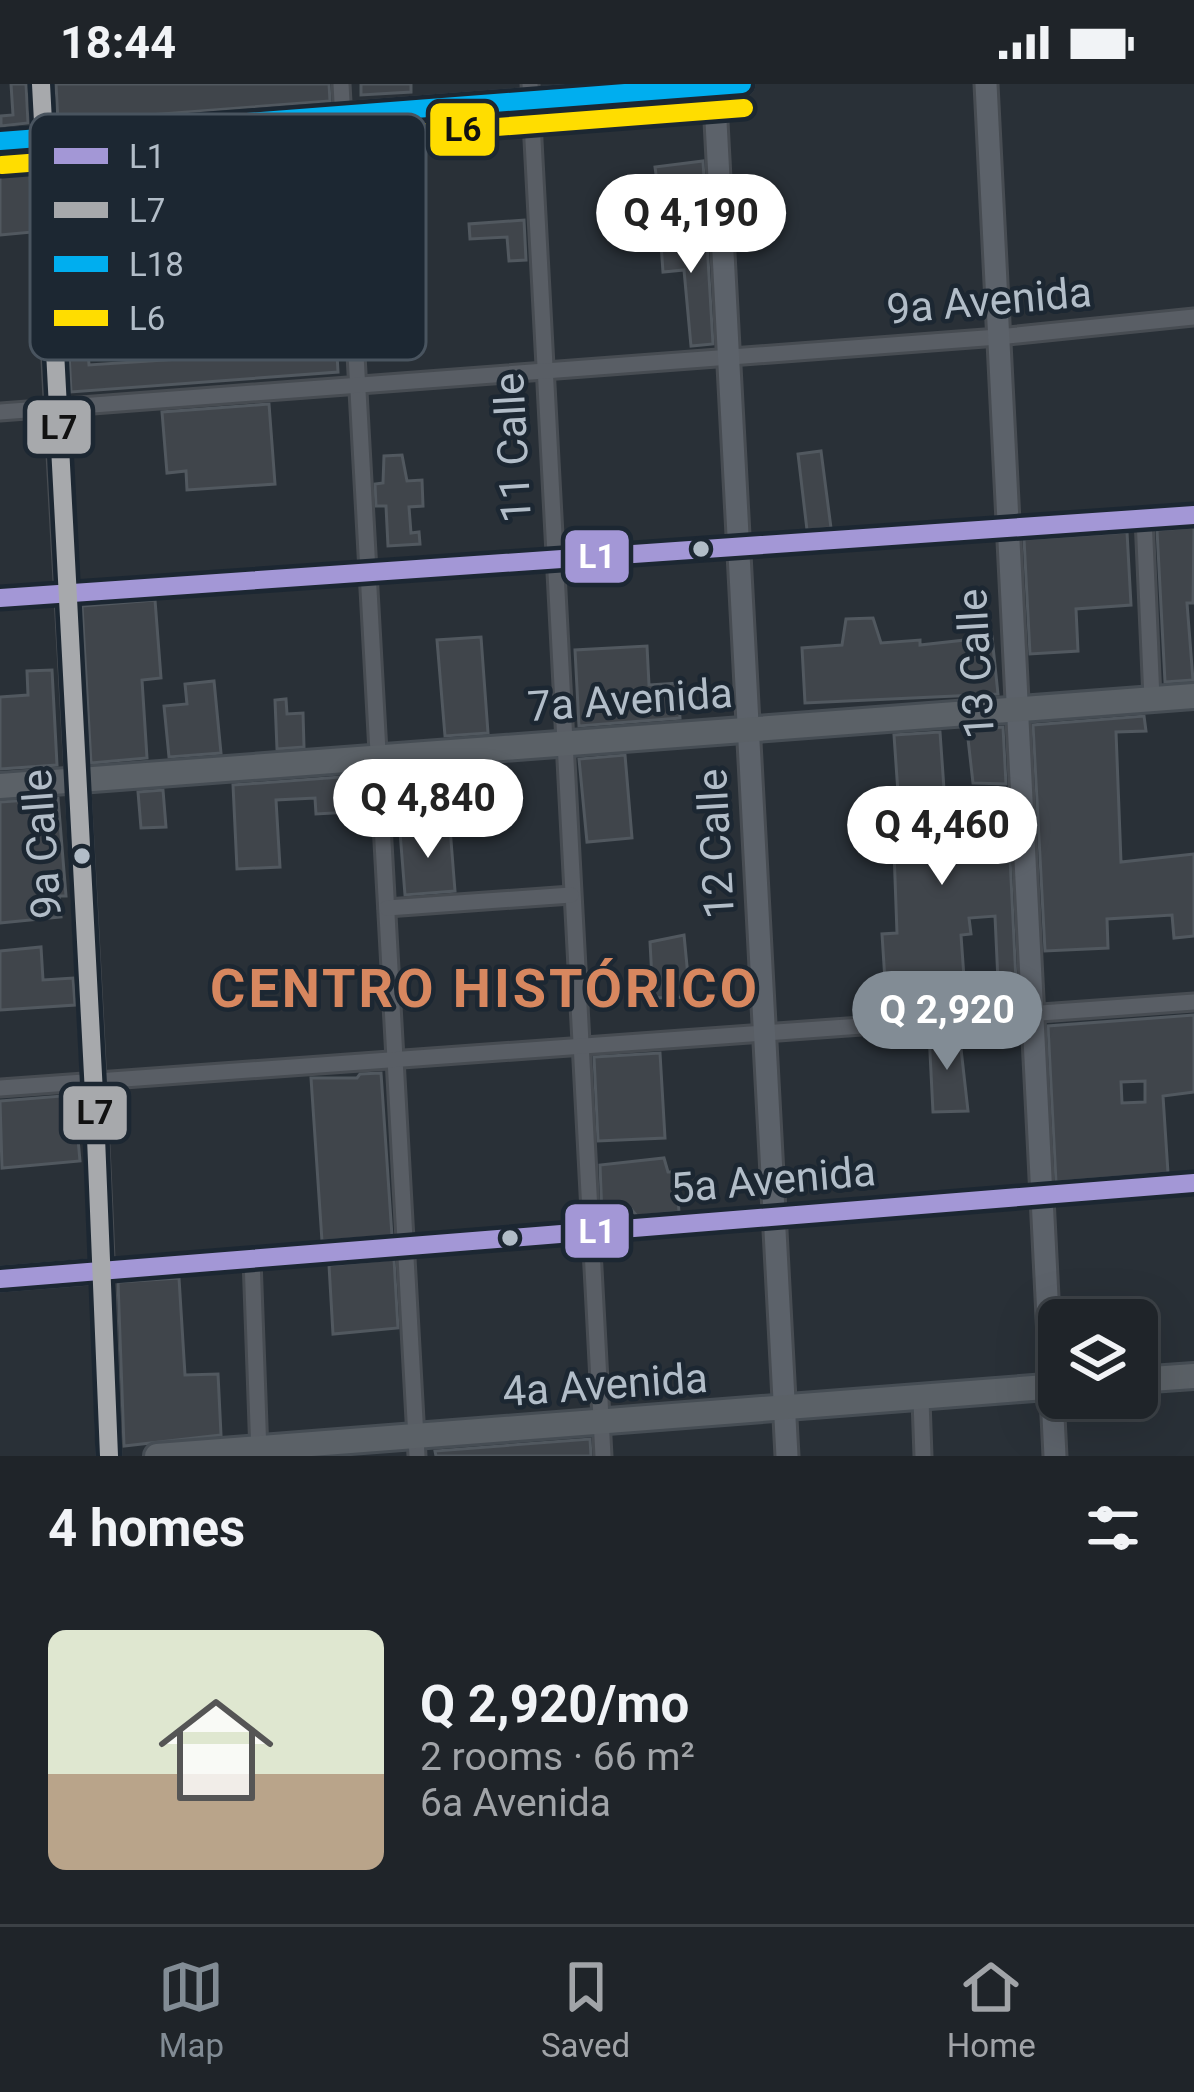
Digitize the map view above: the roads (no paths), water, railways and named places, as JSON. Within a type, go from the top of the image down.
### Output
[{"type":"main road","name":"7a Avenida","points":[[0,785],[1194,696]]},
{"type":"main road","points":[[1158,1379],[1194,1376]]},
{"type":"main road","name":"4a Avenida","points":[[157,1456],[416,1446],[601,1424],[1038,1389]]},
{"type":"street","name":"9a Calle","points":[[41,84],[42,114]]},
{"type":"street","points":[[340,84],[342,114],[530,91],[742,84]]},
{"type":"street","name":"13 Calle","points":[[986,84],[1030,1014],[1049,1299]]},
{"type":"street","name":"12 Calle","points":[[714,85],[787,1456]]},
{"type":"street","name":"11 Calle","points":[[530,91],[603,1456]]},
{"type":"street","points":[[0,141],[30,139]]},
{"type":"street","name":"9a Avenida","points":[[0,412],[998,337],[1194,317]]},
{"type":"street","name":"9a Calle","points":[[53,360],[110,1456]]},
{"type":"street","points":[[355,360],[416,1446]]},
{"type":"street","points":[[0,598],[1194,515]]},
{"type":"street","points":[[1144,518],[1152,699]]},
{"type":"street","points":[[387,908],[571,895]]},
{"type":"street","points":[[0,1088],[1194,1002]]},
{"type":"street","name":"5a Avenida","points":[[0,1280],[1194,1184]]},
{"type":"street","points":[[252,1259],[259,1452]]},
{"type":"street","points":[[920,1400],[923,1456]]},
{"type":"street","name":"13 Calle","points":[[1055,1456],[1056,1419]]},
{"type":"district","name":"CENTRO HISTÓRICO","points":[[485,988]]}]
